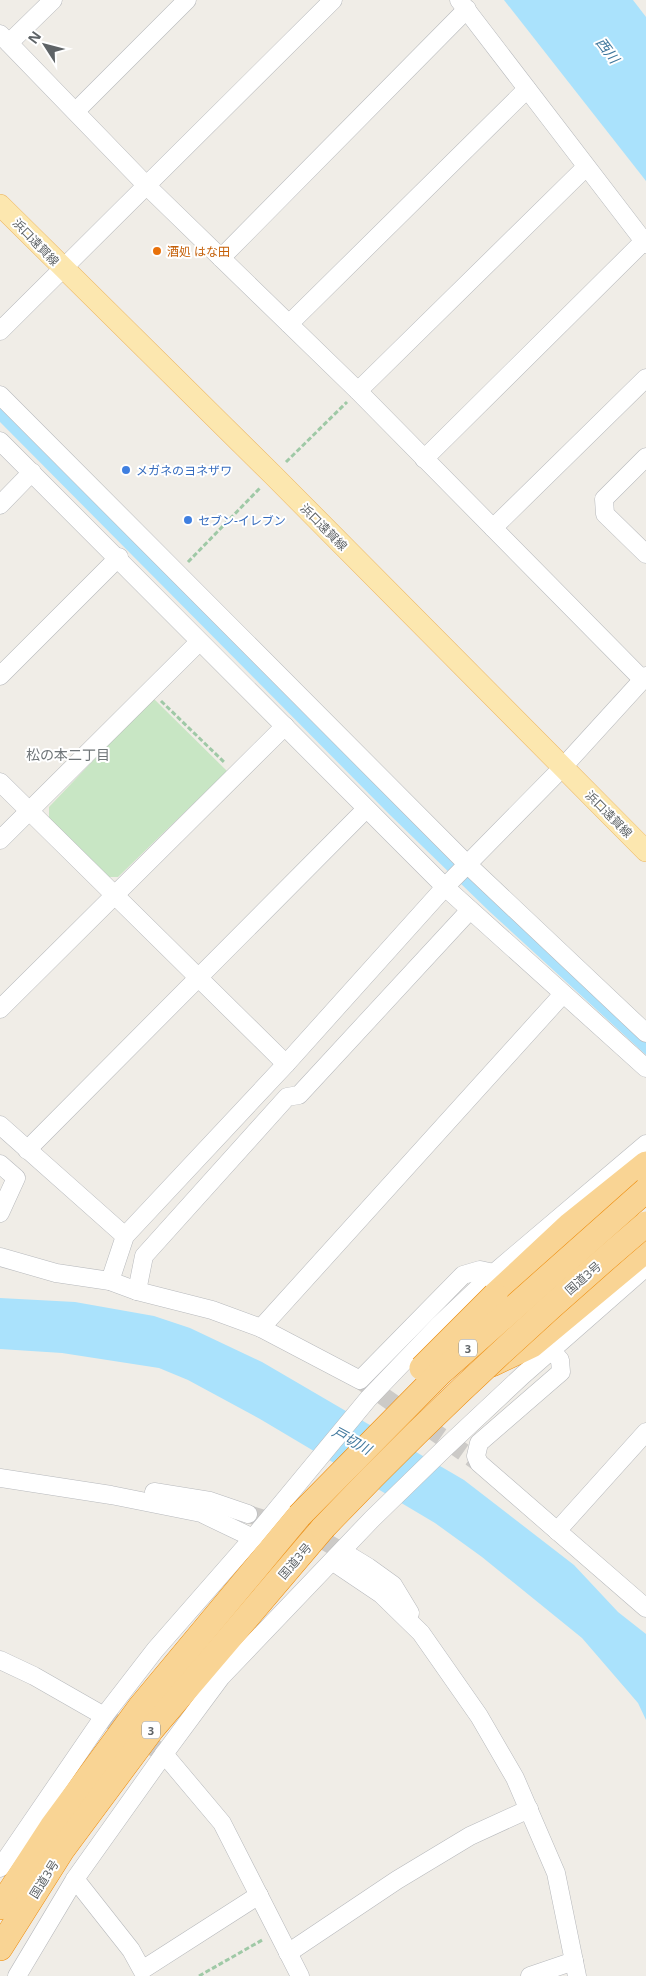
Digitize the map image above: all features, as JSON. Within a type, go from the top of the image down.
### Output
[{"type":"highway","points":[[302,1502],[495,1284],[646,1164]]},
{"type":"highway","name":"国道3号","points":[[0,1907],[52,1827],[141,1706],[302,1502],[438,1374],[646,1190]]},
{"type":"highway","name":"国道3号","points":[[0,1948],[62,1850],[152,1729],[323,1528],[430,1418],[572,1287],[646,1224]]},
{"type":"highway","points":[[485,1367],[542,1348],[646,1250]]},
{"type":"main road","name":"浜口遠賀線","points":[[0,205],[273,475],[646,851]]},
{"type":"street","points":[[53,0],[4,39],[147,186],[358,391],[645,678],[563,767],[444,887],[286,1064],[125,1236],[110,1281]]},
{"type":"street","points":[[76,111],[187,0]]},
{"type":"street","points":[[0,331],[333,0]]},
{"type":"street","points":[[221,258],[462,4],[645,242],[424,459]]},
{"type":"street","points":[[289,324],[527,89]]},
{"type":"street","points":[[358,391],[586,167]]},
{"type":"street","points":[[494,528],[646,378]]},
{"type":"street","points":[[0,395],[467,864],[646,1033]]},
{"type":"street","points":[[0,441],[444,887],[646,1068]]},
{"type":"street","points":[[646,457],[604,499],[605,514],[646,554]]},
{"type":"street","points":[[0,504],[32,472]]},
{"type":"street","points":[[0,676],[118,558]]},
{"type":"street","points":[[0,840],[199,642]]},
{"type":"street","points":[[0,1009],[285,726]]},
{"type":"street","points":[[0,782],[286,1064]]},
{"type":"street","points":[[27,1150],[366,809]]},
{"type":"street","points":[[137,1291],[144,1256],[287,1097],[299,1095],[470,910]]},
{"type":"street","points":[[261,1328],[563,994]]},
{"type":"street","points":[[0,1125],[125,1236]]},
{"type":"street","points":[[0,1868],[104,1716],[155,1650],[253,1538],[302,1502],[368,1398],[439,1325],[495,1284],[646,1144]]},
{"type":"street","points":[[0,1164],[16,1178],[0,1213]]},
{"type":"street","points":[[0,1257],[56,1273],[110,1281],[137,1291],[212,1310],[261,1328],[360,1380],[463,1275],[480,1270],[495,1284]]},
{"type":"street","points":[[17,1976],[75,1880],[221,1677],[338,1557],[372,1519],[523,1375],[542,1348],[646,1267]]},
{"type":"street","points":[[542,1348],[560,1360],[561,1368],[559,1374],[479,1443],[476,1456],[479,1462],[557,1531],[645,1605]]},
{"type":"street","points":[[557,1531],[646,1432]]},
{"type":"street","points":[[0,1478],[111,1494],[201,1513],[253,1538]]},
{"type":"street","points":[[111,1494],[142,1490],[210,1501],[248,1514]]},
{"type":"street","points":[[338,1557],[422,1633],[479,1716],[515,1778],[556,1873],[576,1968],[530,1976]]},
{"type":"street","points":[[0,1660],[34,1676],[104,1716]]},
{"type":"street","points":[[164,1754],[222,1823],[300,1976]]},
{"type":"street","points":[[288,1953],[398,1880],[470,1836],[529,1809]]},
{"type":"street","points":[[75,1880],[131,1950],[142,1970],[259,1895]]},
{"type":"path","points":[[178,572],[358,391]]},
{"type":"path","points":[[150,690],[236,775]]},
{"type":"path","points":[[199,1976],[278,1932]]},
{"type":"green space","points":[[153,698],[227,771],[118,877],[107,877],[49,821],[49,807]]},
{"type":"water","name":"西川","points":[[504,0],[633,0],[646,17],[646,181]]},
{"type":"water","points":[[0,403],[646,1037],[646,1055],[490,912],[389,814],[0,422]]},
{"type":"water","name":"戸切川","points":[[0,1298],[75,1302],[154,1316],[190,1328],[262,1362],[464,1480],[574,1565],[618,1612],[646,1634],[646,1720],[638,1703],[582,1638],[482,1557],[435,1523],[260,1419],[188,1380],[159,1368],[62,1353],[0,1349]]},
{"type":"tunnel","points":[[360,1380],[479,1463]]},
{"type":"tunnel","points":[[248,1514],[310,1533],[345,1553]]},
{"type":"tunnel","points":[[104,1716],[164,1754]]},
{"type":"place","name":"酒処 はな田","points":[[157,251]]},
{"type":"place","name":"メガネのヨネザワ","points":[[126,470]]},
{"type":"place","name":"セブン-イレブン","points":[[188,520]]},
{"type":"district","name":"松の本二丁目","points":[[68,754]]}]
